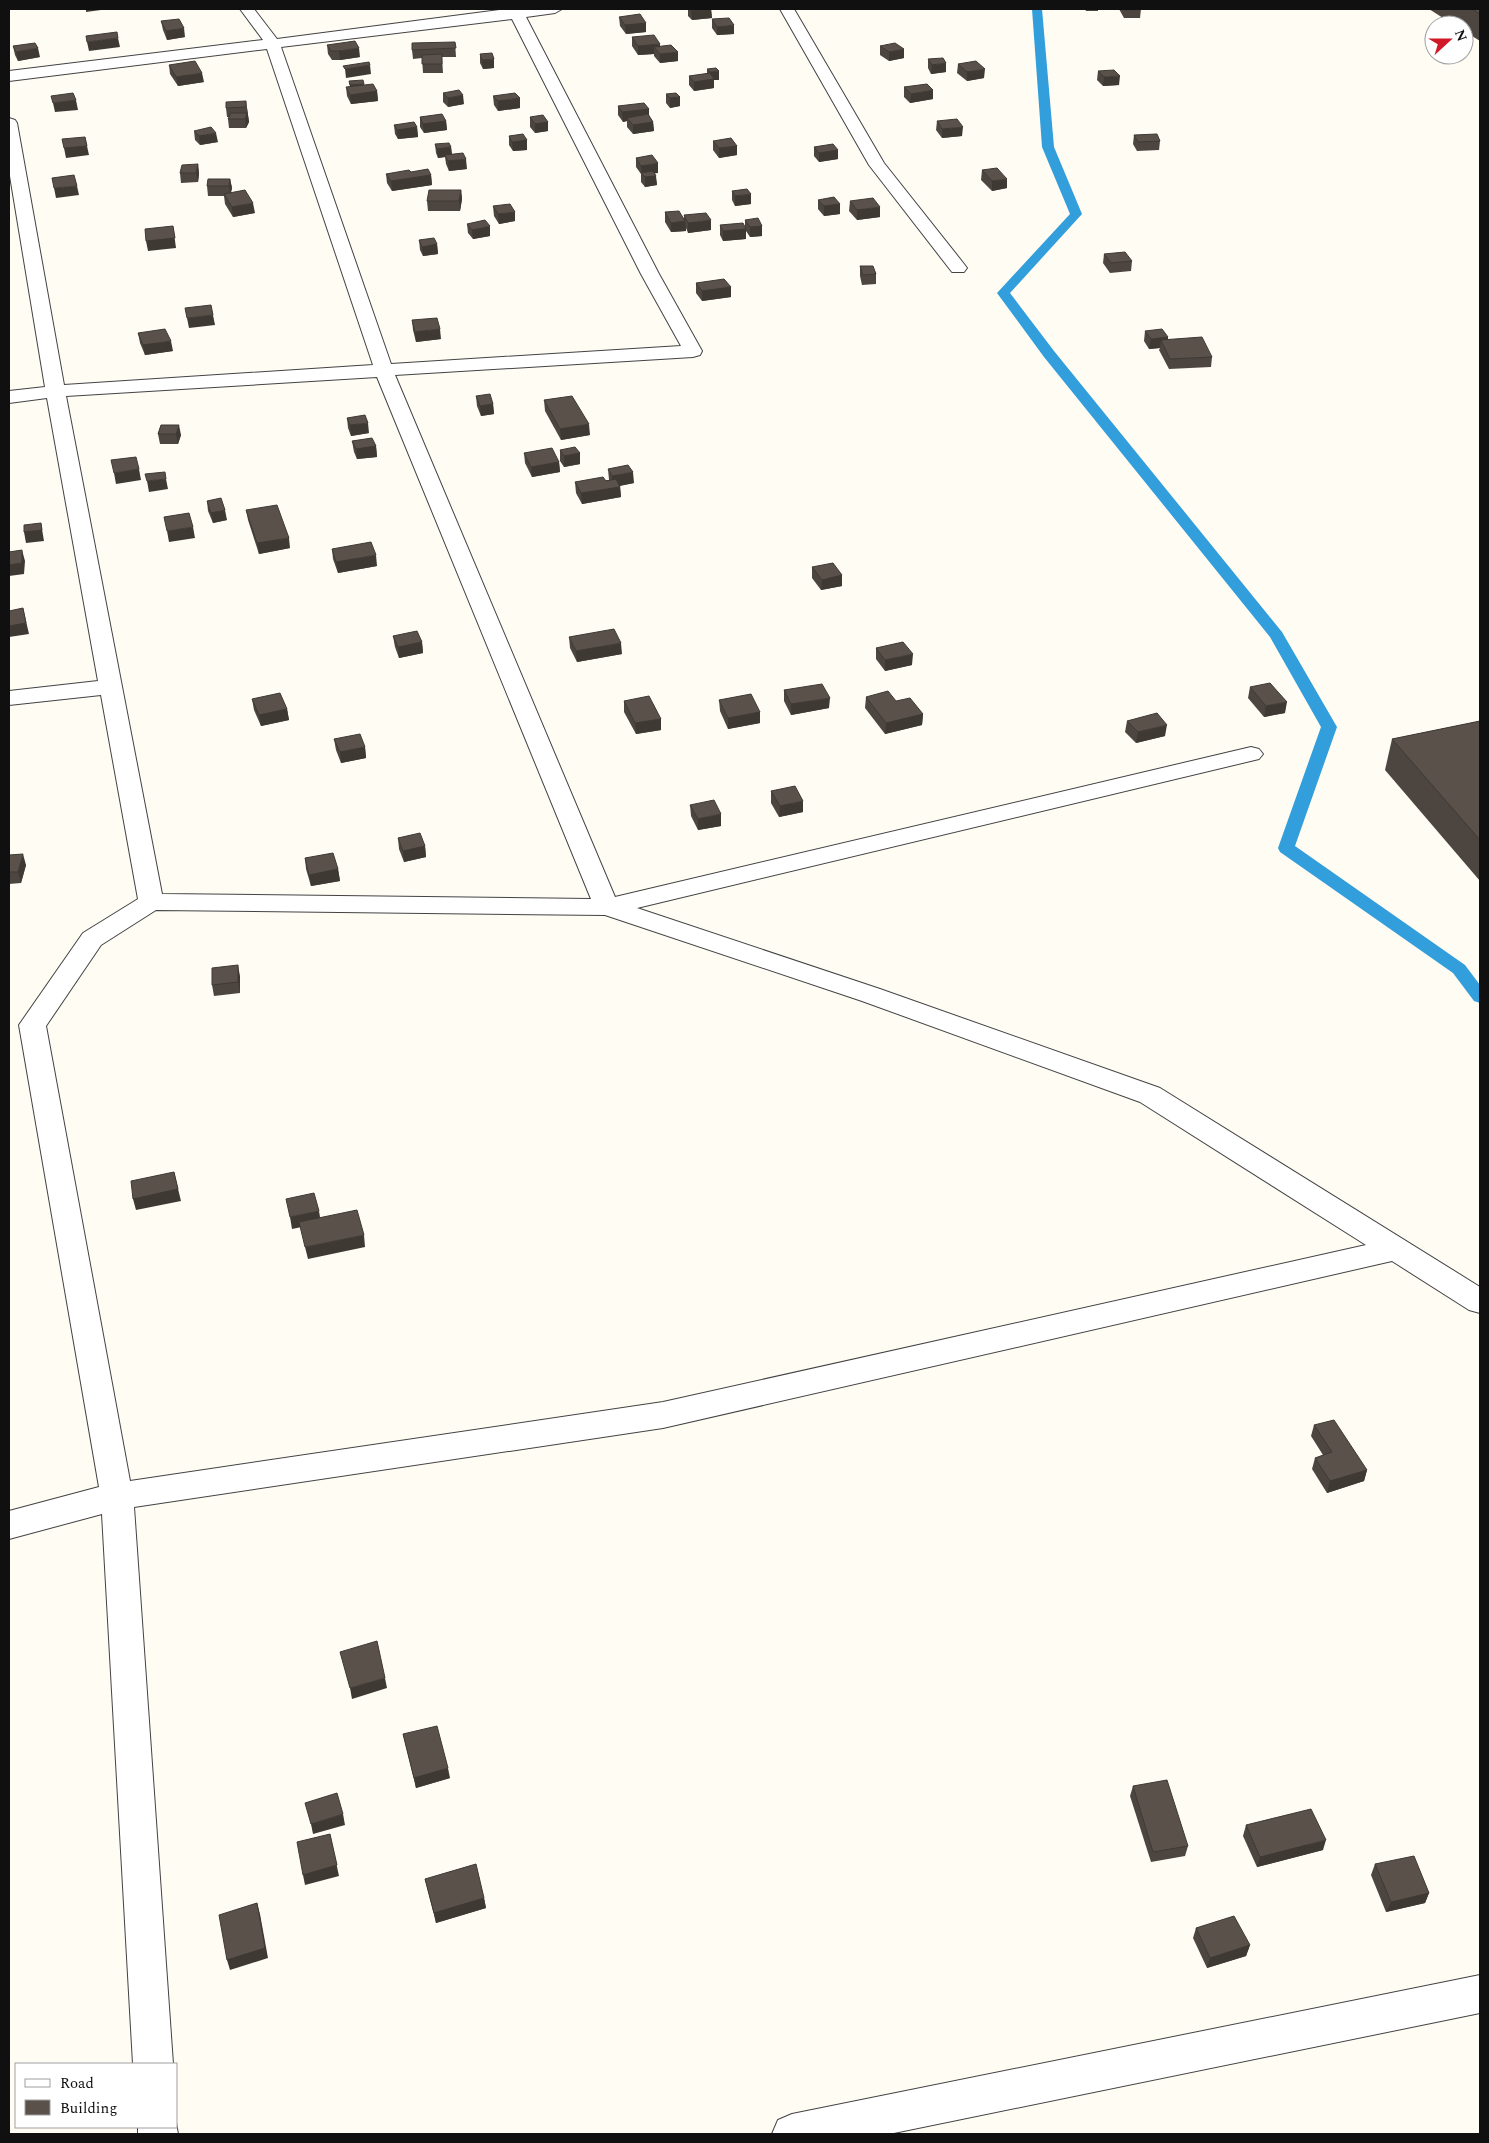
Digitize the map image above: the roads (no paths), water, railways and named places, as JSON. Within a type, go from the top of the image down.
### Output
[{"type":"street","points":[[247,9],[272,42],[384,371],[607,907],[871,995],[1150,1095],[1480,1302]]},
{"type":"street","points":[[9,76],[516,11],[555,9]]},
{"type":"street","points":[[787,9],[877,165],[958,268]]},
{"type":"street","points":[[9,397],[55,391],[693,351],[650,274],[516,11]]},
{"type":"street","points":[[9,122],[55,391],[151,902]]},
{"type":"street","points":[[9,698],[110,687]]},
{"type":"street","points":[[154,2063],[117,1496],[32,1024],[92,939],[151,902],[607,907],[1251,754]]},
{"type":"street","points":[[9,1525],[117,1496],[662,1415],[1396,1249]]},
{"type":"street","points":[[792,2134],[1480,1994]]},
{"type":"waterway","points":[[1037,9],[1048,147],[1076,214],[1003,293],[1049,354],[1277,635],[1329,727],[1286,848],[1459,969],[1480,997]]}]
